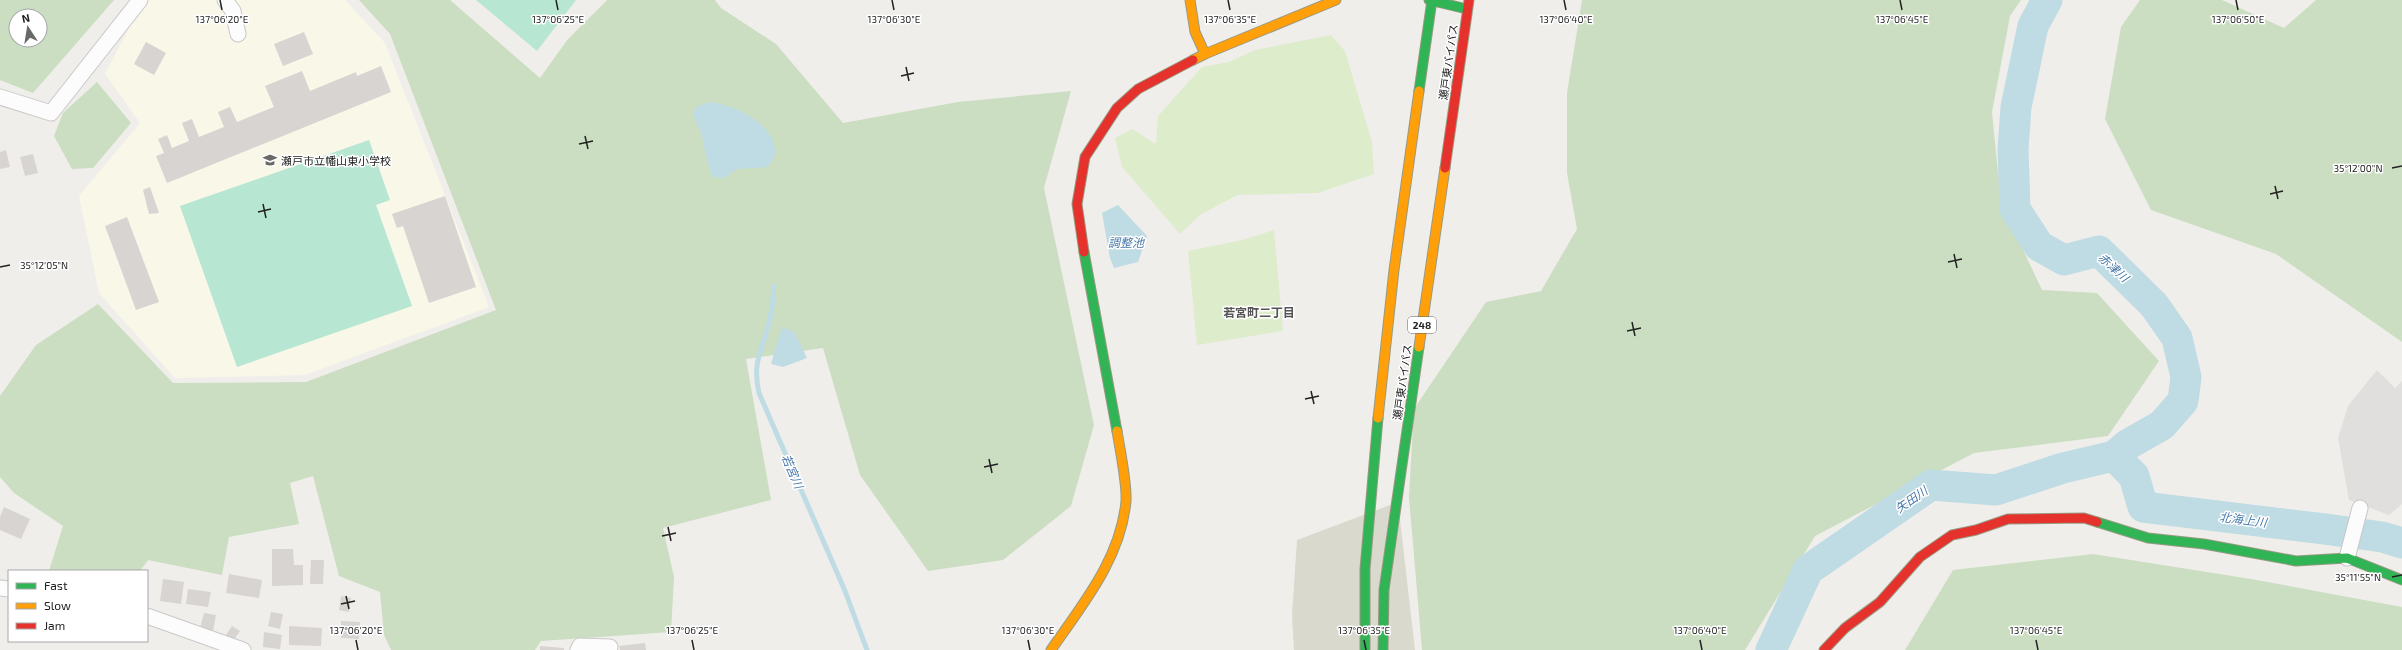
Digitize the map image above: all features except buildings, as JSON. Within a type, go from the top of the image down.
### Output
[{"type":"main road","points":[[1190,0],[1195,32],[1205,54]]},
{"type":"main road","points":[[1051,650],[1099,581],[1117,542],[1126,500],[1117,428],[1089,285],[1077,204],[1085,157],[1118,108],[1138,89],[1205,54],[1336,0]]},
{"type":"main road","points":[[1431,0],[1468,4]]},
{"type":"main road","name":"瀬戸東バイパス","points":[[1365,650],[1364,564],[1382,372],[1413,124],[1431,0]]},
{"type":"main road","name":"瀬戸東バイパス","points":[[1383,650],[1384,590],[1468,4]]},
{"type":"main road","points":[[1824,650],[1845,628],[1880,602],[1920,557],[1952,535],[1976,530],[2008,518],[2084,518],[2148,538],[2204,544],[2296,562],[2347,558],[2402,580]]},
{"type":"street","points":[[0,97],[51,113],[140,0]]},
{"type":"street","points":[[225,0],[233,10],[238,34]]},
{"type":"street","points":[[2347,558],[2360,508]]},
{"type":"street","points":[[148,616],[243,650]]},
{"type":"street","points":[[578,650],[580,646],[610,647]]},
{"type":"shaded area","name":"瀬戸市立幡山東小学校","points":[[144,0],[345,0],[385,43],[489,307],[305,375],[175,378],[99,293],[79,196],[140,123],[105,74]]},
{"type":"shaded area","points":[[2377,370],[2395,388],[2402,381],[2402,504],[2389,515],[2349,500],[2338,438],[2348,406]]},
{"type":"shaded area","points":[[1398,502],[1415,650],[1294,650],[1292,615],[1297,540]]},
{"type":"green space","points":[[0,0],[114,0],[33,93],[0,80]]},
{"type":"green space","points":[[359,0],[450,0],[540,78],[568,39],[607,0],[715,0],[721,8],[776,44],[843,123],[958,102],[1071,91],[1044,188],[1094,425],[1071,506],[1003,560],[928,571],[860,475],[823,348],[746,359],[771,500],[663,528],[674,577],[671,632],[541,641],[535,650],[391,650],[384,635],[380,592],[339,576],[313,476],[290,483],[299,524],[229,537],[222,575],[148,560],[141,570],[49,570],[63,526],[14,493],[0,477],[0,396],[36,345],[98,304],[173,383],[306,382],[496,310],[390,34]]},
{"type":"green space","points":[[476,0],[576,0],[537,51]]},
{"type":"green space","points":[[1582,0],[2021,0],[2010,16],[1992,112],[2001,203],[2042,290],[2097,293],[2159,361],[2108,436],[1974,453],[1815,536],[1745,650],[1422,650],[1409,497],[1414,409],[1486,302],[1541,291],[1577,229],[1567,173],[1567,93]]},
{"type":"green space","points":[[2140,0],[2222,0],[2284,28],[2316,0],[2402,0],[2402,342],[2276,254],[2151,210],[2105,119],[2121,27]]},
{"type":"green space","points":[[1331,35],[1345,51],[1372,142],[1374,174],[1318,193],[1238,195],[1201,214],[1180,234],[1122,167],[1115,138],[1132,129],[1156,144],[1158,116],[1202,67],[1229,62],[1255,50]]},
{"type":"green space","points":[[97,82],[131,123],[93,168],[72,169],[54,136],[63,113]]},
{"type":"green space","points":[[369,140],[390,200],[376,205],[412,306],[237,367],[180,206]]},
{"type":"green space","points":[[1274,230],[1283,331],[1197,345],[1188,251],[1242,240]]},
{"type":"green space","points":[[2093,554],[2251,579],[2402,607],[2402,650],[1905,650],[1953,570]]},
{"type":"water","points":[[709,102],[736,109],[745,113],[761,124],[772,138],[776,153],[768,167],[737,169],[724,178],[713,177],[710,172],[701,133],[693,115],[696,107]]},
{"type":"water","name":"調整池","points":[[1118,205],[1147,236],[1138,262],[1114,268],[1110,258],[1102,213]]},
{"type":"water","points":[[782,327],[794,332],[807,358],[783,367],[771,364]]},
{"type":"waterway","name":"赤津川","points":[[1771,650],[1808,570],[1931,485],[1996,490],[2063,468],[2114,456],[2127,445],[2162,425],[2183,401],[2186,377],[2177,338],[2154,305],[2099,251],[2064,260],[2039,246],[2015,209],[2013,149],[2016,107],[2033,26],[2047,0]]},
{"type":"waterway","name":"若宮川","points":[[774,286],[771,314],[758,362],[757,381],[759,393],[845,591],[867,650]]},
{"type":"waterway","name":"北海上川","points":[[2114,456],[2134,476],[2143,507],[2325,529],[2382,537],[2402,543]]},
{"type":"traffic: fast","points":[[1429,0],[1467,9]]},
{"type":"traffic: fast","points":[[1419,91],[1432,0]]},
{"type":"traffic: fast","points":[[1084,252],[1117,431]]},
{"type":"traffic: fast","points":[[1383,650],[1384,590],[1419,347]]},
{"type":"traffic: fast","points":[[1365,650],[1365,569],[1378,418]]},
{"type":"traffic: fast","points":[[2097,522],[2148,538],[2204,544],[2296,561],[2347,558],[2402,580]]},
{"type":"traffic: slow","points":[[1190,0],[1195,32],[1205,54],[1193,60]]},
{"type":"traffic: slow","points":[[1205,54],[1336,0]]},
{"type":"traffic: slow","points":[[1378,418],[1394,270],[1419,91]]},
{"type":"traffic: slow","points":[[1419,347],[1445,168]]},
{"type":"traffic: slow","points":[[1051,650],[1099,580],[1117,542],[1123,522],[1126,501],[1124,476],[1117,431]]},
{"type":"traffic: jam","points":[[1445,168],[1469,0]]},
{"type":"traffic: jam","points":[[1084,252],[1077,204],[1085,157],[1117,108],[1138,89],[1193,60]]},
{"type":"traffic: jam","points":[[1824,650],[1845,628],[1880,602],[1920,557],[1952,535],[1976,530],[2008,519],[2084,518],[2097,522]]},
{"type":"place","name":"瀬戸市立幡山東小学校","points":[[270,160]]},
{"type":"district","name":"若宮町二丁目","points":[[1259,312]]},
{"type":"water label","name":"矢田川","points":[[1911,499]]}]
